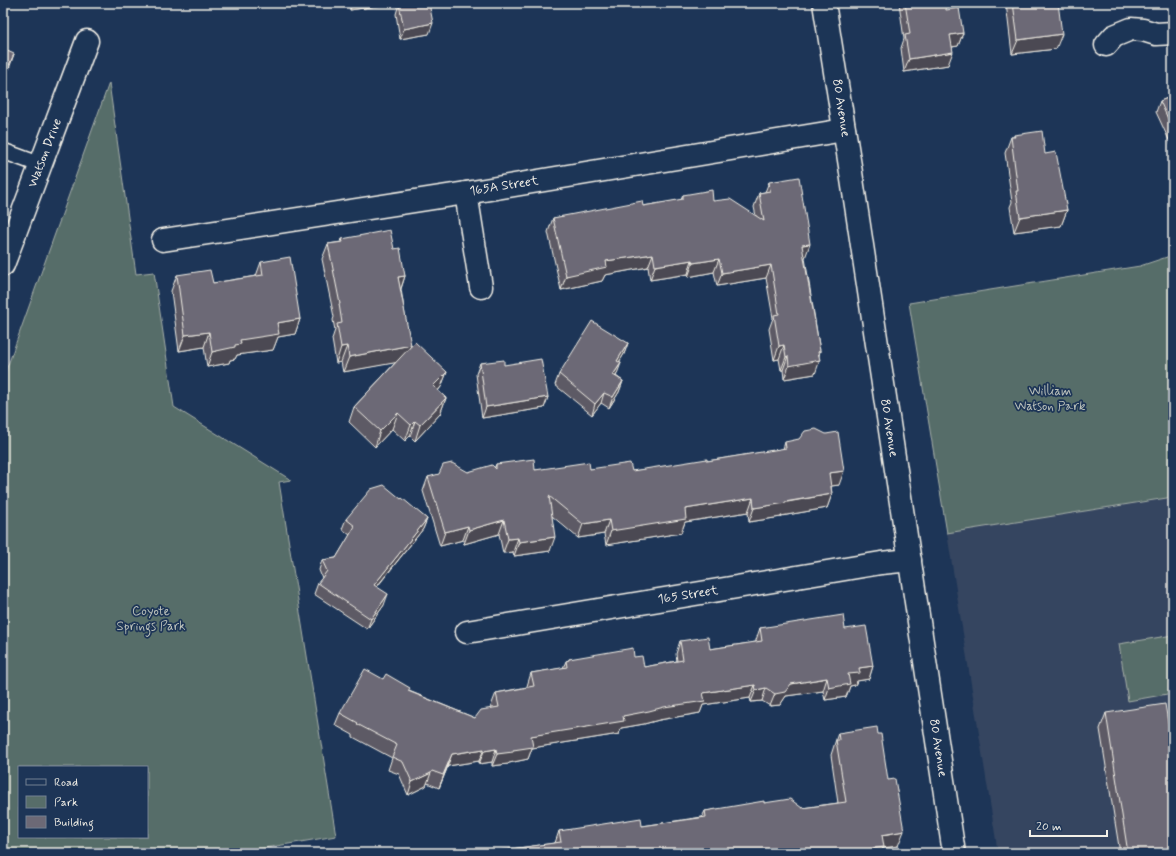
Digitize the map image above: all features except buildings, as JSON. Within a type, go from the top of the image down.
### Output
[{"type":"street","name":"80 Avenue","points":[[824,3],[954,853]]},
{"type":"street","points":[[1106,45],[1114,36],[1131,29],[1143,30],[1156,34],[1173,33]]},
{"type":"street","name":"Watson Drive","points":[[3,265],[87,41]]},
{"type":"street","name":"165A Street","points":[[163,240],[844,130]]},
{"type":"street","points":[[466,192],[481,287]]},
{"type":"street","name":"165 Street","points":[[467,632],[881,563],[910,560]]},
{"type":"lane","points":[[3,151],[40,165]]},
{"type":"shaded area","points":[[1173,497],[1173,853],[998,853],[947,533]]},
{"type":"green space","name":"Coyote Springs Park","points":[[109,83],[136,274],[154,272],[174,407],[291,480],[279,482],[336,836],[235,853],[3,853],[3,379]]},
{"type":"green space","name":"William Watson Park","points":[[1173,255],[1173,497],[947,533],[909,303],[1140,266]]},
{"type":"green space","points":[[1173,635],[1173,693],[1128,701],[1119,644]]}]
